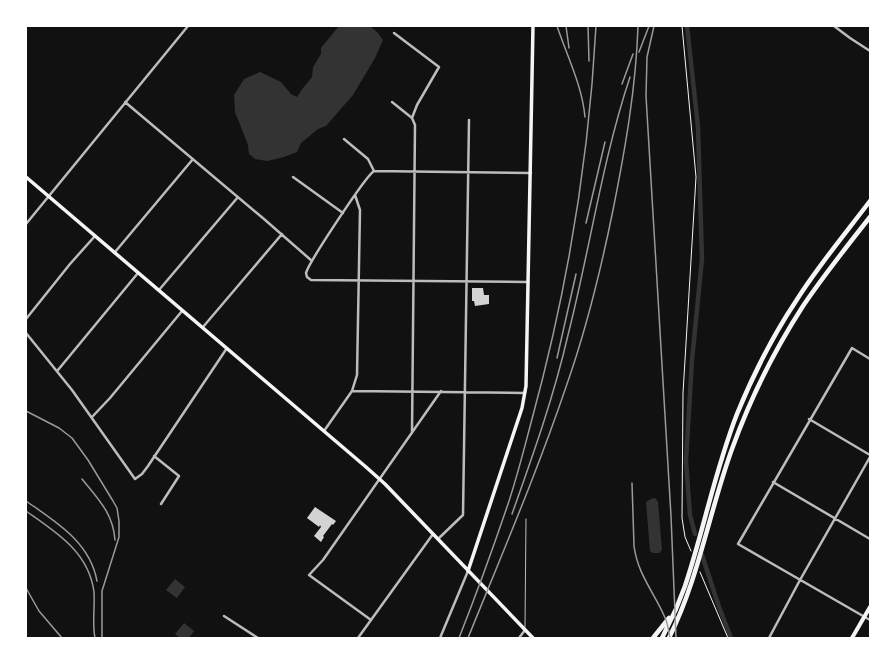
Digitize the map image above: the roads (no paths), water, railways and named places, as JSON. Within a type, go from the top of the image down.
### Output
[{"type":"highway","points":[[662,638],[676,609],[689,574],[721,460],[731,429],[749,385],[763,356],[787,314],[870,201]]},
{"type":"highway","points":[[669,638],[682,611],[690,588],[733,447],[771,360],[803,306],[870,216]]},
{"type":"highway","points":[[654,637],[676,609]]},
{"type":"main road","points":[[468,571],[522,408],[525,393],[527,375],[534,26]]},
{"type":"main road","points":[[26,177],[386,484],[533,638]]},
{"type":"main road","points":[[852,638],[870,607]]},
{"type":"street","points":[[26,224],[188,26]]},
{"type":"street","points":[[834,26],[870,51]]},
{"type":"street","points":[[394,33],[439,68],[416,105],[412,118]]},
{"type":"street","points":[[125,102],[282,234],[312,262]]},
{"type":"street","points":[[392,102],[407,113],[412,118],[415,125],[412,433]]},
{"type":"street","points":[[438,539],[463,515],[469,120]]},
{"type":"street","points":[[344,139],[368,159],[374,171]]},
{"type":"street","points":[[114,253],[193,159]]},
{"type":"street","points":[[528,282],[311,280],[306,274],[343,213],[370,174],[374,171],[530,173]]},
{"type":"street","points":[[293,177],[343,213]]},
{"type":"street","points":[[324,431],[352,391],[357,375],[360,210],[356,195]]},
{"type":"street","points":[[158,290],[238,197]]},
{"type":"street","points":[[202,328],[282,234]]},
{"type":"street","points":[[26,319],[70,264],[95,236]]},
{"type":"street","points":[[58,370],[138,273]]},
{"type":"street","points":[[92,417],[110,398],[182,311]]},
{"type":"street","points":[[26,333],[58,370],[135,479],[144,471],[227,348]]},
{"type":"street","points":[[870,359],[852,348],[809,419],[738,544],[870,620]]},
{"type":"street","points":[[352,391],[525,393]]},
{"type":"street","points":[[371,620],[309,575],[323,560],[441,391]]},
{"type":"street","points":[[769,638],[870,456],[809,419]]},
{"type":"street","points":[[154,456],[179,476],[161,504]]},
{"type":"street","points":[[773,482],[870,538]]},
{"type":"street","points":[[358,638],[433,534]]},
{"type":"street","points":[[440,638],[468,571]]},
{"type":"street","points":[[224,616],[258,638]]},
{"type":"street","points":[[519,638],[525,630]]},
{"type":"lane","points":[[525,630],[526,519]]},
{"type":"waterway","points":[[687,26],[698,127],[702,259],[692,360],[686,461],[690,515],[695,534]]},
{"type":"waterway","points":[[702,555],[731,638]]},
{"type":"railway","points":[[557,26],[581,94],[585,117]]},
{"type":"railway","points":[[566,26],[569,48]]},
{"type":"railway","points":[[588,26],[589,61]]},
{"type":"railway","points":[[459,638],[490,556],[514,485],[545,371],[556,322],[566,273],[582,175],[593,76],[596,26]]},
{"type":"railway","points":[[468,638],[556,416],[587,319],[608,232],[626,142],[635,72],[638,26]]},
{"type":"railway","points":[[639,52],[649,26]]},
{"type":"railway","points":[[654,26],[647,57],[646,96],[671,516],[676,638]]},
{"type":"railway","points":[[622,84],[633,54]]},
{"type":"railway","points":[[512,514],[543,425],[562,358],[576,303],[604,173],[620,109],[630,77]]},
{"type":"railway","points":[[586,223],[605,142]]},
{"type":"railway","points":[[557,358],[576,274]]},
{"type":"railway","points":[[26,411],[59,428],[72,438],[88,460],[117,508],[119,537],[102,591],[102,638]]},
{"type":"railway","points":[[82,479],[108,514],[114,530],[115,540]]},
{"type":"railway","points":[[632,483],[634,546],[636,557],[643,575],[662,610],[670,638]]},
{"type":"railway","points":[[26,501],[60,525],[79,544],[93,567],[97,581]]},
{"type":"railway","points":[[26,511],[49,527],[69,544],[85,565],[91,578],[94,592],[95,638]]},
{"type":"railway","points":[[26,588],[39,611],[62,638]]}]
